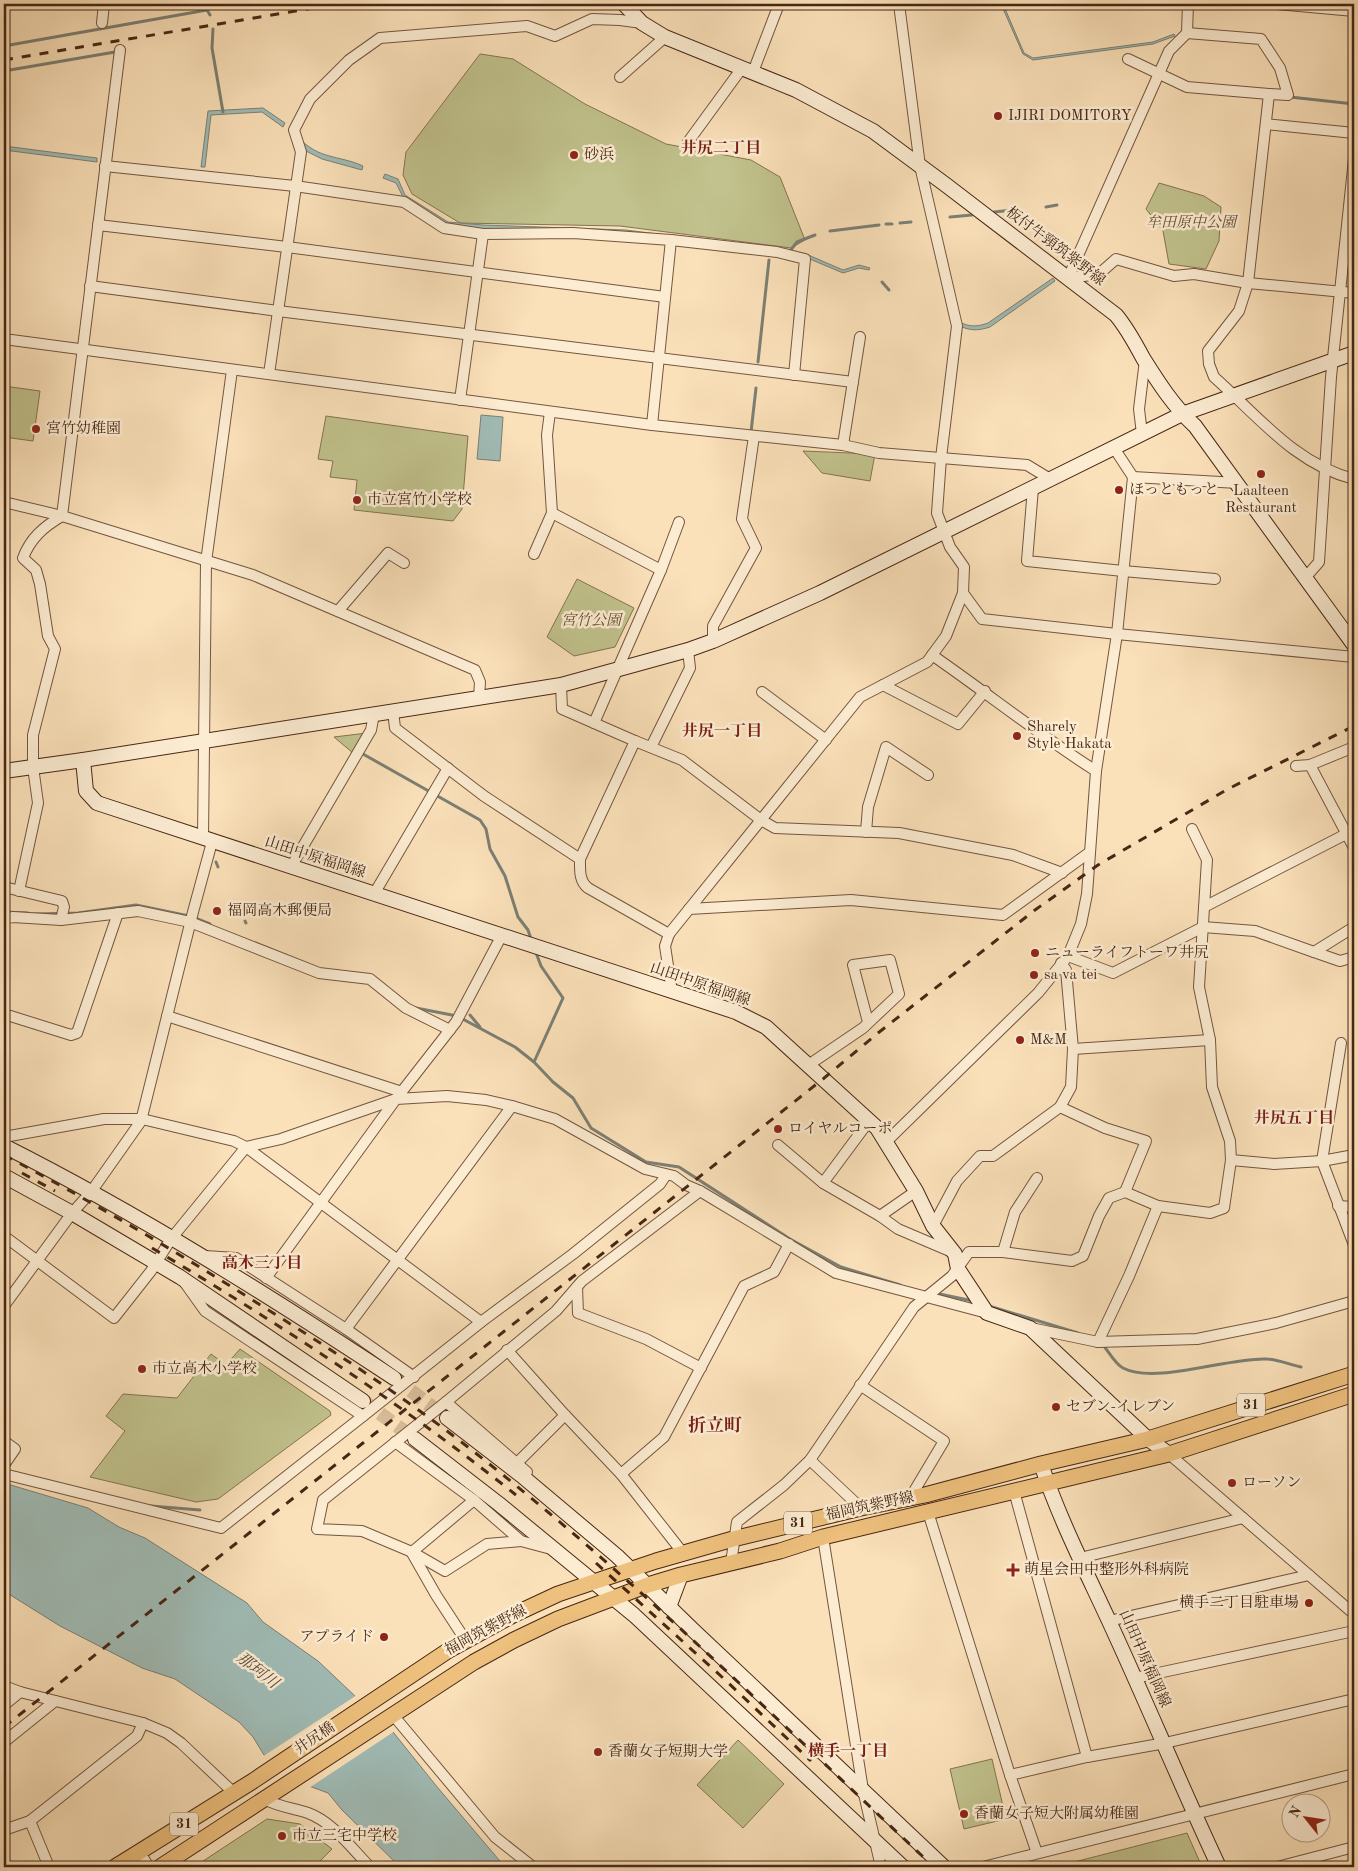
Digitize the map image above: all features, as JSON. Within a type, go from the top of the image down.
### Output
[{"type":"main road","name":"福岡筑紫野線","points":[[378,1698],[466,1641],[522,1611],[558,1594],[593,1581],[733,1539],[910,1498],[1148,1439],[1354,1374]]},
{"type":"main road","name":"福岡筑紫野線","points":[[391,1716],[474,1662],[514,1640],[558,1619],[648,1586],[681,1575],[780,1551],[823,1538],[1168,1454],[1354,1394]]},
{"type":"main road","name":"井尻橋","points":[[234,1793],[378,1698]]},
{"type":"main road","name":"井尻橋","points":[[270,1796],[391,1716]]},
{"type":"main road","name":"31","points":[[115,1867],[234,1793]]},
{"type":"main road","name":"31","points":[[160,1867],[270,1796]]},
{"type":"street","points":[[102,23],[104,4]]},
{"type":"street","name":"板付牛頸筑紫野線","points":[[624,4],[642,23],[665,37],[796,90],[860,124],[920,166],[1116,315],[1182,414],[1195,426],[1238,483],[1354,645]]},
{"type":"street","points":[[688,142],[747,70],[779,4]]},
{"type":"street","points":[[672,992],[665,946],[669,934],[860,697],[927,662],[946,636],[963,593],[964,567],[950,547],[937,513],[941,458],[957,326],[920,166],[899,4]]},
{"type":"street","points":[[1068,278],[1169,51],[1187,33],[1188,4]]},
{"type":"street","points":[[1277,4],[1354,11]]},
{"type":"street","points":[[269,374],[301,152],[294,130],[310,99],[349,60],[380,38],[527,26],[555,36],[592,19],[642,23]]},
{"type":"street","points":[[1128,60],[1187,86],[1288,95],[1280,68],[1261,39],[1187,33]]},
{"type":"street","points":[[620,77],[665,37]]},
{"type":"street","points":[[62,516],[120,50]]},
{"type":"street","points":[[1269,94],[1248,283],[1239,312],[1208,351],[1209,364],[1214,377],[1282,441],[1325,469],[1354,479]]},
{"type":"street","points":[[1266,124],[1354,134]]},
{"type":"street","points":[[1305,578],[1318,562],[1339,292],[1352,194],[1354,159]]},
{"type":"street","points":[[105,166],[295,186],[404,202],[444,228],[483,234],[573,232],[671,240],[777,252],[805,259],[794,375]]},
{"type":"street","points":[[98,225],[287,247],[665,297]]},
{"type":"street","points":[[460,400],[483,234]]},
{"type":"street","points":[[652,425],[671,240]]},
{"type":"street","points":[[1068,278],[1099,274],[1116,259],[1174,276],[1194,274],[1248,283],[1354,293]]},
{"type":"street","points":[[90,286],[853,382]]},
{"type":"street","points":[[843,445],[860,337]]},
{"type":"street","points":[[4,340],[652,425],[843,445],[879,453],[1027,465],[1050,479]]},
{"type":"street","points":[[4,771],[561,685],[688,650],[713,641],[820,593],[1182,414],[1354,353]]},
{"type":"street","points":[[1142,434],[1140,409],[1145,360]]},
{"type":"street","points":[[4,1306],[72,1213],[91,1192],[142,1119],[192,918],[208,840],[205,740],[206,562],[232,370]]},
{"type":"street","points":[[534,554],[552,513],[547,435],[550,412]]},
{"type":"street","points":[[713,641],[713,626],[756,548],[742,519],[754,436]]},
{"type":"street","points":[[886,1142],[1038,993],[1064,959],[1081,924],[1087,894],[1096,771],[1117,634],[1133,477],[1114,448]]},
{"type":"street","points":[[1133,477],[1238,483]]},
{"type":"street","points":[[1033,488],[1027,560],[1123,571],[1215,578]]},
{"type":"street","points":[[4,502],[62,516],[253,575],[476,670],[480,682],[479,698]]},
{"type":"street","points":[[552,513],[661,570]]},
{"type":"street","points":[[19,891],[38,803],[33,767],[33,735],[55,649],[48,636],[36,570],[23,558],[28,544],[51,522],[62,516]]},
{"type":"street","points":[[594,723],[661,570],[679,522]]},
{"type":"street","points":[[338,611],[388,553],[404,563]]},
{"type":"street","points":[[963,593],[982,619],[1354,657]]},
{"type":"street","points":[[651,747],[690,668],[688,650]]},
{"type":"street","points":[[932,655],[984,691],[1054,745],[1096,771]]},
{"type":"street","points":[[561,685],[562,709],[682,760],[761,820],[775,828],[899,833],[1012,855],[1062,873]]},
{"type":"street","points":[[883,685],[958,724],[984,691]]},
{"type":"street","points":[[762,692],[826,740]]},
{"type":"street","points":[[393,711],[395,728],[484,796],[580,859]]},
{"type":"street","points":[[290,867],[371,730],[374,714]]},
{"type":"street","points":[[635,741],[580,859],[580,875],[583,885],[669,934]]},
{"type":"street","points":[[866,832],[868,807],[886,747],[928,775]]},
{"type":"street","points":[[1296,766],[1310,765],[1354,747]]},
{"type":"street","name":"山田中原福岡線","points":[[83,760],[86,791],[97,803],[736,1012],[766,1027],[877,1128],[916,1191],[933,1226],[955,1254],[955,1273],[983,1307]]},
{"type":"street","points":[[1310,765],[1351,832],[1354,848]]},
{"type":"street","points":[[374,894],[448,768]]},
{"type":"street","points":[[730,1563],[737,1522],[810,1460],[914,1307],[955,1273],[970,1252],[1003,1252],[1072,1261],[1083,1256],[1099,1216],[1109,1198],[1124,1192],[1158,1206],[1210,1214],[1224,1208],[1231,1160],[1230,1141],[1212,1088],[1210,1040],[1199,987],[1207,860],[1192,829]]},
{"type":"street","points":[[1204,908],[1351,832]]},
{"type":"street","points":[[689,909],[850,900],[1003,916],[1090,852]]},
{"type":"street","points":[[4,887],[62,901],[63,914]]},
{"type":"street","points":[[4,918],[138,911],[192,918],[319,973],[370,979],[406,1008],[453,1026]]},
{"type":"street","points":[[4,1014],[71,1035],[77,1033],[118,913]]},
{"type":"street","points":[[1064,959],[1113,973],[1203,927],[1255,931],[1340,961],[1354,957]]},
{"type":"street","points":[[1314,952],[1354,927]]},
{"type":"street","points":[[266,1278],[399,1095],[453,1026],[502,935]]},
{"type":"street","points":[[933,1226],[957,1181],[980,1156],[992,1156],[1060,1108],[1071,1087],[1073,1048],[1064,959]]},
{"type":"street","points":[[807,1066],[868,1022],[899,994],[890,960],[853,965],[868,1022]]},
{"type":"street","points":[[167,1016],[399,1095],[447,1096],[486,1100],[554,1119],[644,1169],[674,1176],[686,1185],[700,1191],[836,1273],[927,1296],[983,1307],[1030,1328],[1095,1341],[1197,1339],[1276,1323],[1354,1301]]},
{"type":"street","points":[[1073,1048],[1210,1040]]},
{"type":"street","points":[[1341,1043],[1322,1161],[1354,1245]]},
{"type":"street","points":[[4,1236],[114,1318],[172,1239],[246,1147],[281,1139],[399,1095]]},
{"type":"street","points":[[346,1329],[512,1106]]},
{"type":"street","points":[[1060,1108],[1105,1128],[1146,1141],[1124,1192]]},
{"type":"street","points":[[4,1137],[104,1119],[142,1119],[234,1141],[246,1147],[320,1204],[481,1322]]},
{"type":"street","points":[[823,1183],[869,1121]]},
{"type":"street","points":[[4,1146],[91,1192],[292,1310],[394,1378]]},
{"type":"street","points":[[778,1146],[823,1183],[880,1216],[898,1229],[955,1254]]},
{"type":"street","points":[[1231,1160],[1274,1164],[1322,1161],[1354,1156]]},
{"type":"street","points":[[4,1474],[220,1528],[414,1377],[481,1322],[580,1248],[660,1184],[666,1175]]},
{"type":"street","points":[[4,1176],[72,1213],[180,1277],[363,1401]]},
{"type":"street","points":[[1003,1252],[1015,1212],[1036,1178]]},
{"type":"street","points":[[557,1550],[521,1541],[487,1544],[444,1571],[412,1552],[362,1531],[317,1528],[323,1500],[556,1311],[582,1280],[700,1191]]},
{"type":"street","points":[[880,1216],[916,1191]]},
{"type":"street","points":[[1095,1341],[1129,1276],[1158,1206]]},
{"type":"street","points":[[1338,1206],[1354,1207]]},
{"type":"street","points":[[621,1474],[664,1438],[744,1286],[774,1272],[789,1244]]},
{"type":"street","points":[[199,1255],[236,1258],[346,1329],[414,1377]]},
{"type":"street","points":[[180,1277],[205,1311],[363,1416]]},
{"type":"street","points":[[577,1287],[578,1313],[646,1339],[701,1368]]},
{"type":"street","points":[[1030,1328],[1148,1439],[1168,1454],[1354,1614]]},
{"type":"street","points":[[507,1350],[564,1415],[621,1474],[683,1553]]},
{"type":"street","points":[[860,1385],[944,1441],[910,1498]]},
{"type":"street","points":[[446,1402],[562,1501],[576,1521]]},
{"type":"street","points":[[517,1463],[564,1415]]},
{"type":"street","points":[[447,1418],[522,1476],[631,1569],[668,1607],[944,1867]]},
{"type":"street","points":[[415,1439],[557,1550],[634,1615],[903,1867]]},
{"type":"street","points":[[4,1441],[15,1449],[4,1465]]},
{"type":"street","points":[[395,1442],[474,1500],[521,1541]]},
{"type":"street","points":[[810,1460],[861,1508]]},
{"type":"street","name":"山田中原福岡線","points":[[1041,1464],[1080,1558],[1165,1742],[1194,1813],[1219,1867]]},
{"type":"street","points":[[1014,1491],[1087,1757]]},
{"type":"street","points":[[412,1552],[474,1500]]},
{"type":"street","points":[[928,1512],[1010,1775],[1037,1854]]},
{"type":"street","points":[[1080,1558],[1243,1518]]},
{"type":"street","points":[[823,1538],[863,1790],[881,1867]]},
{"type":"street","points":[[412,1552],[436,1595],[466,1641]]},
{"type":"street","points":[[668,1607],[681,1575]]},
{"type":"street","points":[[1109,1621],[1309,1575]]},
{"type":"street","points":[[1135,1678],[1354,1631]]},
{"type":"street","points":[[4,1686],[20,1692],[142,1723],[168,1733],[181,1742],[234,1793]]},
{"type":"street","points":[[4,1705],[20,1692]]},
{"type":"street","points":[[1010,1775],[1354,1699]]},
{"type":"street","points":[[4,1742],[55,1701]]},
{"type":"street","points":[[391,1716],[494,1837],[533,1867]]},
{"type":"street","points":[[4,1830],[30,1821],[137,1736],[142,1723]]},
{"type":"street","points":[[983,1867],[1354,1774]]},
{"type":"street","points":[[270,1796],[277,1806],[309,1814],[321,1820],[334,1830],[370,1867]]},
{"type":"street","points":[[30,1821],[49,1867]]},
{"type":"street","points":[[1277,1867],[1354,1847]]},
{"type":"street","points":[[140,1853],[149,1867]]},
{"type":"green space","name":"砂浜","points":[[480,54],[513,59],[585,104],[666,144],[751,160],[780,177],[805,240],[791,248],[620,226],[460,223],[412,194],[403,175],[406,152]]},
{"type":"green space","name":"牟田原中公園","points":[[1159,183],[1204,196],[1221,207],[1219,241],[1206,269],[1169,264],[1163,231],[1146,209]]},
{"type":"green space","points":[[4,386],[40,391],[33,441],[4,437]]},
{"type":"green space","points":[[326,416],[468,436],[462,509],[453,521],[354,510],[357,480],[330,477],[333,461],[318,459]]},
{"type":"green space","points":[[803,451],[875,454],[870,481],[822,473]]},
{"type":"green space","name":"宮竹公園","points":[[577,579],[634,608],[615,647],[574,656],[547,637]]},
{"type":"green space","points":[[367,733],[353,753],[334,737]]},
{"type":"green space","points":[[240,1349],[330,1411],[331,1415],[218,1499],[196,1502],[90,1477],[125,1431],[106,1416],[123,1394],[177,1398],[211,1354],[226,1365]]},
{"type":"green space","points":[[738,1740],[784,1784],[743,1828],[697,1785]]},
{"type":"green space","points":[[992,1759],[1006,1819],[964,1829],[950,1769]]},
{"type":"green space","name":"市立三宅中学校","points":[[267,1819],[300,1824],[332,1849],[314,1867],[194,1867]]},
{"type":"green space","points":[[1187,1833],[1202,1867],[1055,1867]]},
{"type":"water","points":[[1001,4],[1003,4],[1024,53],[1033,58],[1153,42],[1174,34],[1175,36],[1153,44],[1033,60],[1023,54]]},
{"type":"water","points":[[263,108],[285,123],[283,127],[262,112],[211,115],[205,167],[201,167],[208,111]]},
{"type":"water","points":[[298,137],[314,150],[363,166],[362,170],[322,159],[304,150]]},
{"type":"water","points":[[4,146],[97,158],[97,162],[4,150]]},
{"type":"water","points":[[385,174],[398,179],[405,195],[448,222],[626,230],[791,251],[806,254],[843,270],[859,265],[870,268],[869,270],[859,268],[843,273],[805,257],[790,253],[447,226],[403,197],[396,183],[383,178]]},
{"type":"water","points":[[1053,278],[1055,281],[990,327],[974,330],[958,325],[959,322],[974,326],[988,323]]},
{"type":"water","points":[[481,415],[503,417],[500,461],[477,459]]},
{"type":"water","name":"那珂川","points":[[4,1483],[88,1508],[119,1527],[145,1538],[247,1603],[263,1622],[318,1661],[393,1732],[505,1867],[400,1867],[342,1810],[328,1793],[309,1786],[264,1755],[253,1737],[239,1722],[175,1679],[142,1668],[60,1626],[4,1591]]},
{"type":"pier","points":[[357,1695],[395,1731],[309,1788],[262,1757]]},
{"type":"waterway","points":[[4,46],[207,10],[200,4]]},
{"type":"waterway","points":[[207,10],[210,15]]},
{"type":"waterway","points":[[213,29],[212,48],[223,112]]},
{"type":"waterway","points":[[4,71],[115,52]]},
{"type":"waterway","points":[[1290,97],[1354,104]]},
{"type":"waterway","points":[[1046,207],[1057,205]]},
{"type":"waterway","points":[[994,212],[1013,210]]},
{"type":"waterway","points":[[950,217],[972,215]]},
{"type":"waterway","points":[[900,223],[911,222]]},
{"type":"waterway","points":[[886,224],[892,224]]},
{"type":"waterway","points":[[830,231],[879,225]]},
{"type":"waterway","points":[[790,251],[797,242],[815,235]]},
{"type":"waterway","points":[[758,362],[769,260]]},
{"type":"waterway","points":[[882,282],[889,290]]},
{"type":"waterway","points":[[751,432],[756,388]]},
{"type":"waterway","points":[[363,754],[480,820],[486,829],[490,849],[505,876],[518,917],[528,930],[532,942]]},
{"type":"waterway","points":[[216,862],[218,867]]},
{"type":"waterway","points":[[34,914],[78,913],[136,905],[189,916]]},
{"type":"waterway","points":[[4,912],[28,913]]},
{"type":"waterway","points":[[195,918],[210,924]]},
{"type":"waterway","points":[[534,1062],[563,998],[541,966],[535,950]]},
{"type":"waterway","points":[[416,1008],[457,1016],[515,1047],[573,1098],[591,1128],[646,1162],[679,1167],[790,1239],[841,1267],[900,1285]]},
{"type":"waterway","points":[[470,1015],[480,1027]]},
{"type":"waterway","points":[[935,1293],[973,1301]]},
{"type":"waterway","points":[[989,1306],[1078,1333]]},
{"type":"waterway","points":[[1103,1345],[1120,1366],[1137,1372],[1173,1372],[1233,1362],[1271,1359],[1301,1367]]},
{"type":"waterway","points":[[151,1506],[200,1510]]},
{"type":"tunnel","points":[[394,1378],[447,1418]]},
{"type":"tunnel","points":[[363,1401],[415,1439]]},
{"type":"railway","points":[[4,60],[337,4]]},
{"type":"railway","points":[[4,1727],[1035,910],[1098,865],[1228,789],[1354,726]]},
{"type":"railway","points":[[4,1155],[99,1207],[308,1335],[413,1406],[464,1444],[586,1545],[704,1650],[934,1867]]},
{"type":"railway","points":[[22,1173],[55,1191]]},
{"type":"railway","points":[[152,1248],[246,1305],[384,1396],[516,1495]]},
{"type":"railway","points":[[596,1563],[811,1761]]},
{"type":"place","name":"IJIRI DOMITORY","points":[[998,116]]},
{"type":"place","name":"砂浜","points":[[574,155]]},
{"type":"place","name":"宮竹幼稚園","points":[[36,429]]},
{"type":"place","name":"Laalteen Restaurant","points":[[1261,474]]},
{"type":"place","name":"ほっともっと","points":[[1119,490]]},
{"type":"place","name":"市立宮竹小学校","points":[[357,500]]},
{"type":"place","name":"Sharely Style Hakata","points":[[1017,736]]},
{"type":"place","name":"福岡高木郵便局","points":[[217,911]]},
{"type":"place","name":"ニューライフトーワ井尻","points":[[1035,953]]},
{"type":"place","name":"sa va tei","points":[[1034,975]]},
{"type":"place","name":"M&M","points":[[1020,1040]]},
{"type":"place","name":"ロイヤルコーポ","points":[[778,1129]]},
{"type":"place","name":"市立高木小学校","points":[[142,1369]]},
{"type":"place","name":"セブン-イレブン","points":[[1056,1407]]},
{"type":"place","name":"ローソン","points":[[1232,1483]]},
{"type":"place","name":"萌星会田中整形外科病院","points":[[1013,1570]]},
{"type":"place","name":"横手二丁目駐車場","points":[[1309,1603]]},
{"type":"place","name":"アプライド","points":[[384,1637]]},
{"type":"place","name":"香蘭女子短期大学","points":[[598,1752]]},
{"type":"place","name":"香蘭女子短大附属幼稚園","points":[[964,1814]]},
{"type":"place","name":"市立三宅中学校","points":[[282,1836]]},
{"type":"district","name":"井尻二丁目","points":[[721,149]]},
{"type":"district","name":"井尻一丁目","points":[[722,732]]},
{"type":"district","name":"井尻五丁目","points":[[1294,1119]]},
{"type":"district","name":"高木三丁目","points":[[262,1264]]},
{"type":"district","name":"折立町","points":[[715,1426]]},
{"type":"district","name":"横手一丁目","points":[[848,1752]]}]
